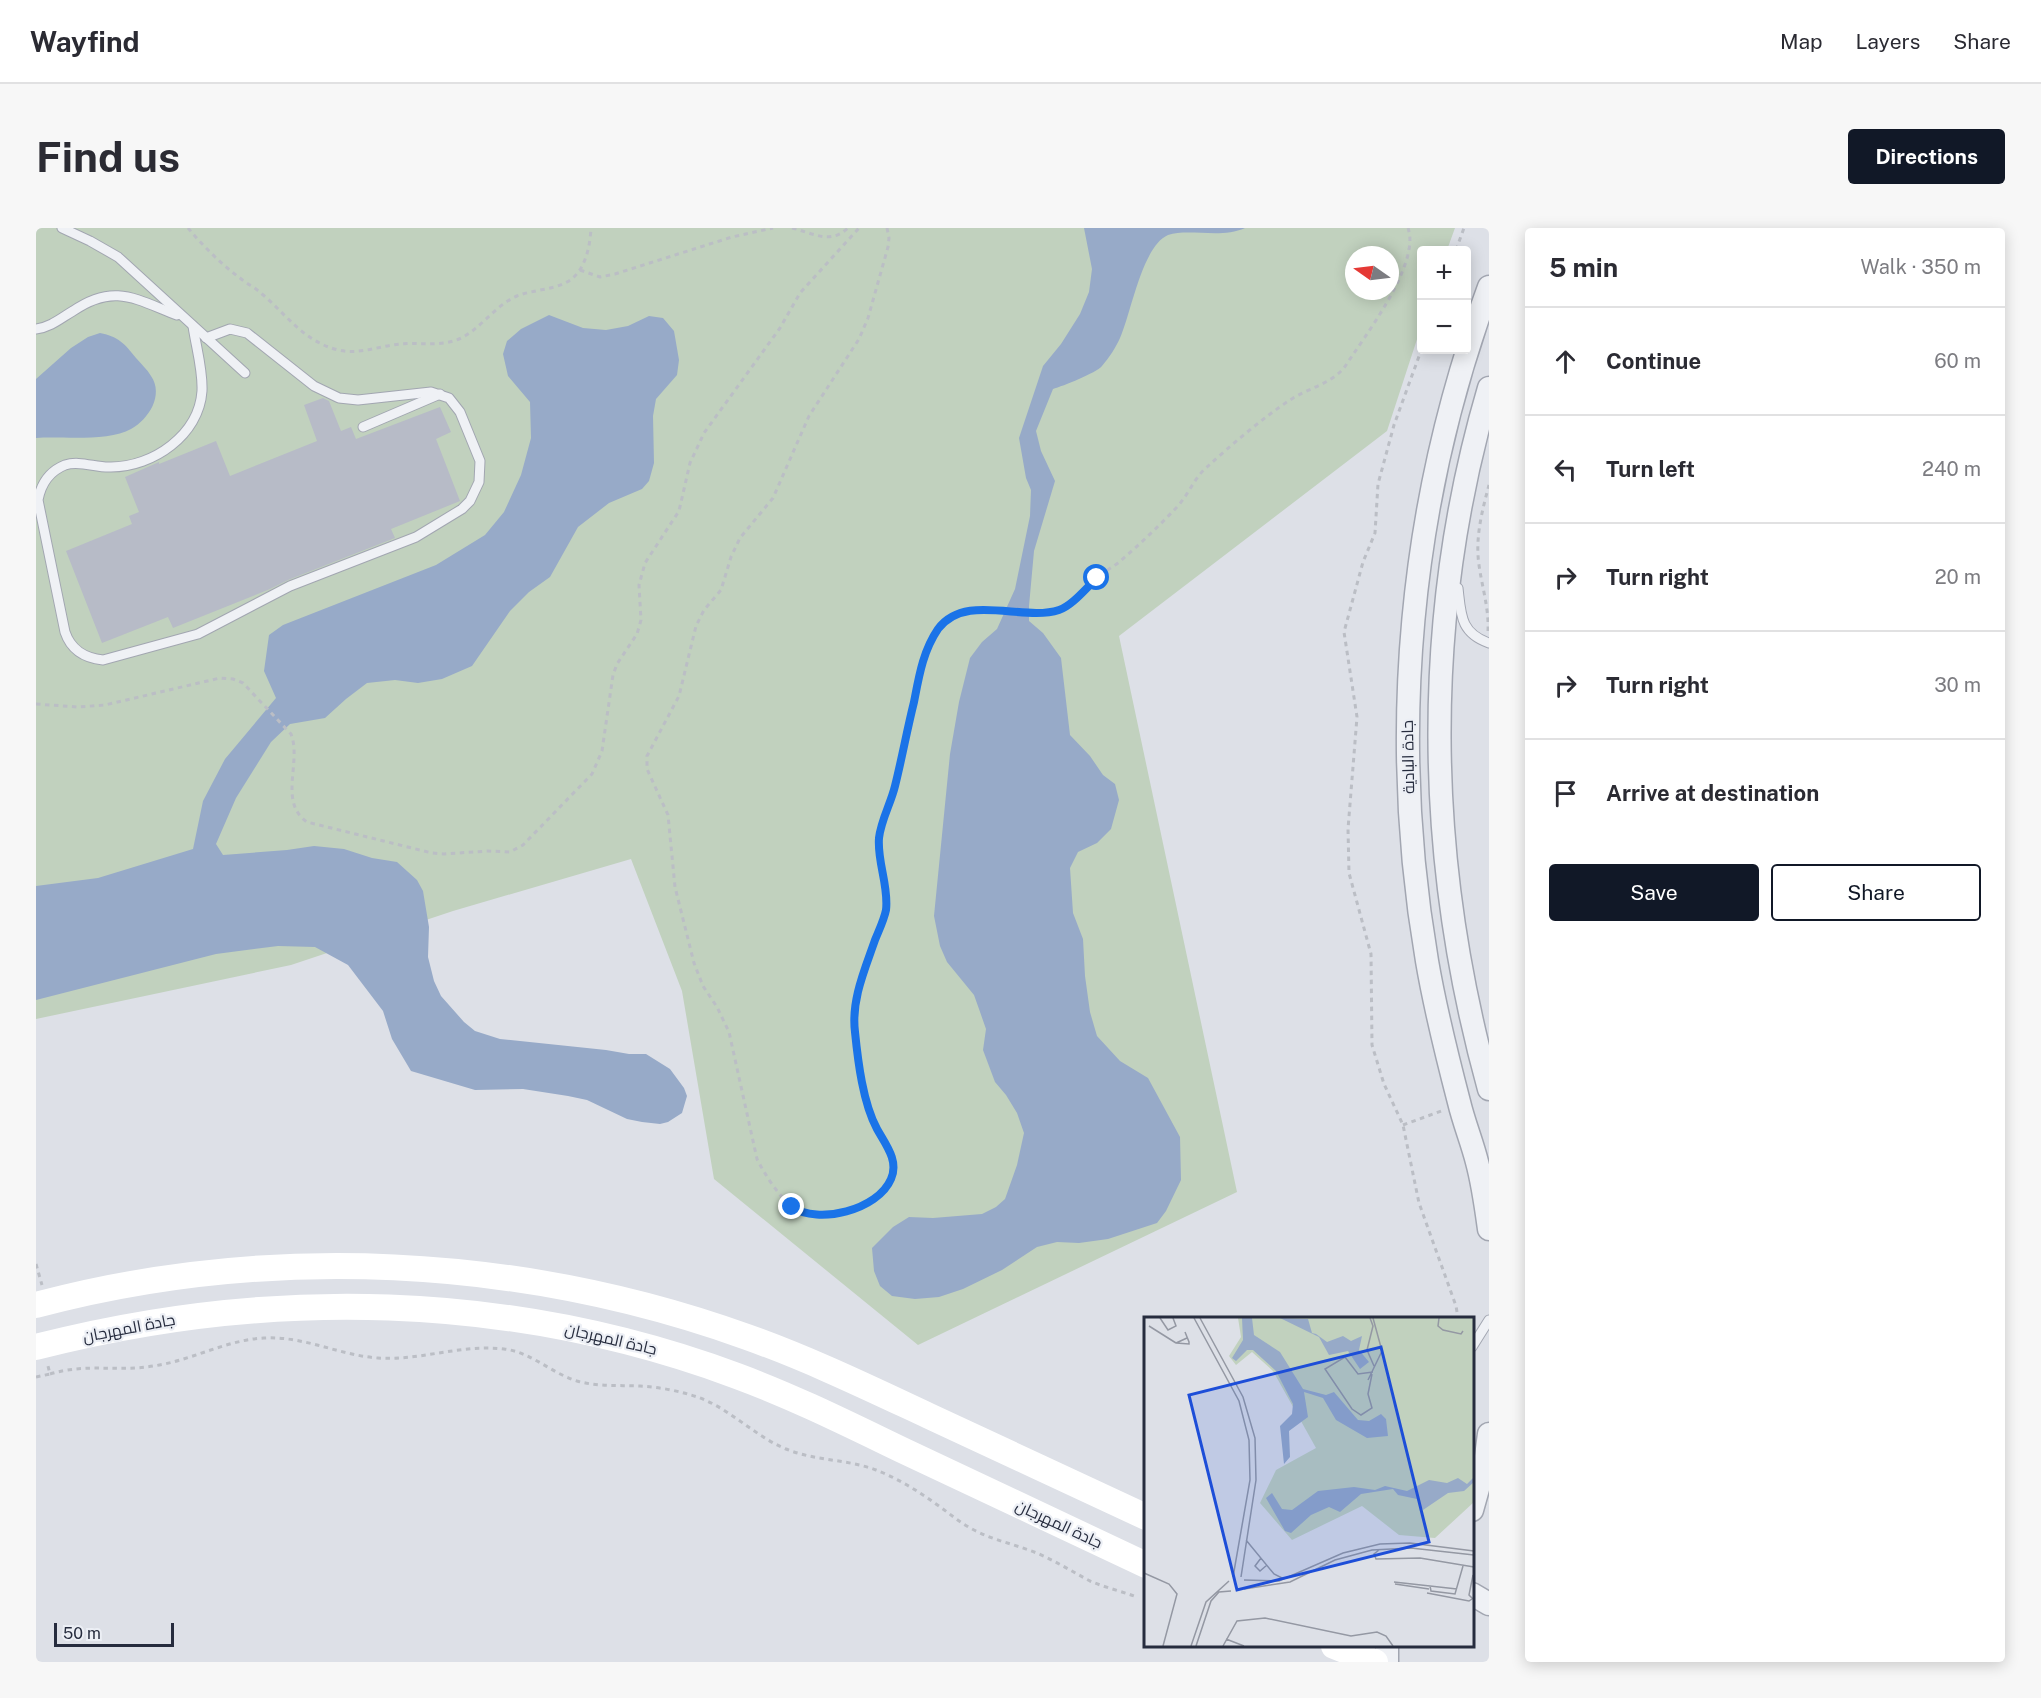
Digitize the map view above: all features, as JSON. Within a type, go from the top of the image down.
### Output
[{"type":"main road","points":[[36,1305],[144,1282],[220,1272],[297,1266],[373,1266],[450,1270],[526,1280],[601,1294],[696,1320],[748,1337],[819,1365],[1144,1515]]},
{"type":"main road","name":"جادة المهرجان","points":[[36,1347],[164,1320],[236,1311],[309,1306],[381,1306],[444,1310],[526,1320],[597,1334],[737,1376],[804,1403],[1144,1563]]},
{"type":"main road","points":[[1337,1647],[1375,1662]]},
{"type":"street","name":"جادة البادية","points":[[1489,287],[1463,363],[1435,470],[1417,579],[1408,689],[1409,799],[1418,897],[1430,974],[1459,1105],[1477,1164],[1489,1229]]},
{"type":"street","name":"جادة البادية","points":[[1489,387],[1471,456],[1453,547],[1440,686],[1439,779],[1451,918],[1468,1010],[1489,1089]]},
{"type":"street","points":[[1474,1506],[1485,1464],[1489,1434]]},
{"type":"street","points":[[1474,1595],[1489,1604]]},
{"type":"lane","points":[[62,228],[118,256],[245,373]]},
{"type":"lane","points":[[36,329],[49,326],[89,300],[112,295],[135,299],[182,317]]},
{"type":"lane","points":[[193,326],[202,391],[199,407],[182,435],[157,455],[134,464],[110,468],[74,463],[66,465],[52,473],[39,492],[38,500],[65,632],[75,650],[92,659],[103,660],[198,634],[290,586],[416,537],[462,509],[470,501],[479,482],[480,461],[460,412],[456,404],[440,394],[422,392],[358,400],[339,398],[314,386],[247,333],[230,329],[206,338]]},
{"type":"lane","points":[[363,428],[440,394]]},
{"type":"lane","points":[[1453,547],[1463,621],[1471,633],[1488,643]]},
{"type":"lane","points":[[1474,1345],[1489,1320]]},
{"type":"path","points":[[188,228],[205,247],[240,278],[260,292],[295,327],[328,347],[348,352],[359,352],[401,343],[441,343],[459,339],[510,300],[528,292],[564,284],[576,275],[588,249],[591,228]]},
{"type":"path","points":[[580,270],[600,277],[615,274],[732,237],[772,228]]},
{"type":"path","points":[[792,228],[824,238],[839,235],[848,228]]},
{"type":"path","points":[[36,704],[105,705],[227,678],[243,683],[289,731],[294,744],[294,805],[301,818],[307,822],[438,854],[510,852],[523,845],[592,774],[598,763],[602,751],[615,669],[637,634],[641,620],[639,585],[641,572],[679,511],[686,473],[698,442],[776,334],[800,293],[859,228]]},
{"type":"path","points":[[887,228],[888,247],[868,318],[859,339],[809,416],[776,492],[769,504],[740,538],[731,557],[721,590],[700,617],[693,634],[679,696],[649,750],[646,762],[668,814],[675,886],[694,963],[729,1032],[757,1159],[774,1187],[792,1207],[805,1213],[845,1212],[861,1208],[873,1201],[891,1179],[893,1171],[893,1158],[873,1120],[866,1101],[855,1030],[855,1012],[861,979],[885,913],[886,897],[879,841],[880,831],[895,786],[922,665],[929,645],[942,624],[955,615],[998,610],[1038,613],[1058,610],[1068,605],[1173,511],[1208,466],[1283,405],[1339,374],[1401,278],[1410,247],[1411,235],[1408,228]]},
{"type":"path","points":[[1457,246],[1464,228]]},
{"type":"path","points":[[1420,354],[1394,425],[1378,484],[1375,533],[1363,562],[1344,632],[1357,717],[1348,829],[1349,873],[1371,954],[1372,1045],[1384,1084],[1403,1125],[1419,1203],[1456,1306],[1458,1317]]},
{"type":"path","points":[[1488,643],[1488,611],[1478,552],[1480,526],[1489,485]]},
{"type":"path","points":[[1403,1125],[1459,1105]]},
{"type":"path","points":[[50,1374],[85,1367],[126,1369],[157,1366],[226,1344],[265,1338],[313,1342],[347,1353],[384,1358],[422,1357],[458,1349],[507,1349],[525,1354],[554,1371],[581,1382],[608,1386],[658,1388],[709,1401],[776,1444],[804,1454],[876,1470],[894,1478],[973,1530],[1039,1554],[1091,1581],[1134,1596]]},
{"type":"green space","points":[[36,228],[1455,228],[1448,246],[1417,246],[1417,339],[1387,431],[1119,636],[1237,1192],[918,1345],[714,1179],[682,991],[631,859],[453,911],[291,965],[36,1019]]},
{"type":"water","points":[[1084,228],[1245,228],[1226,233],[1176,233],[1168,235],[1159,242],[1144,266],[1124,327],[1105,363],[1099,369],[1079,379],[1053,389],[1036,431],[1041,451],[1055,481],[1034,551],[1029,621],[1043,633],[1061,658],[1070,735],[1090,756],[1103,775],[1115,784],[1119,800],[1111,829],[1097,843],[1078,852],[1070,868],[1073,913],[1083,939],[1090,1012],[1097,1036],[1120,1061],[1148,1078],[1180,1137],[1181,1180],[1166,1211],[1157,1223],[1108,1239],[1079,1243],[1057,1242],[1037,1247],[1002,1270],[963,1289],[939,1297],[915,1299],[892,1296],[880,1286],[874,1271],[872,1248],[893,1227],[909,1217],[933,1218],[982,1214],[996,1207],[1005,1199],[1017,1165],[1024,1133],[1017,1113],[995,1082],[983,1050],[986,1029],[974,995],[947,962],[940,946],[934,916],[950,754],[959,702],[970,658],[982,642],[997,629],[1015,589],[1030,516],[1031,490],[1026,478],[1019,438],[1043,366],[1061,344],[1080,314],[1089,292],[1092,269]]},
{"type":"water","points":[[549,315],[583,328],[606,330],[628,326],[649,316],[663,318],[674,331],[679,360],[677,375],[656,399],[653,416],[654,463],[649,481],[642,489],[609,503],[578,527],[550,577],[529,592],[510,611],[472,666],[442,679],[418,683],[395,680],[367,683],[325,718],[290,724],[271,742],[236,798],[216,844],[223,855],[314,846],[344,849],[372,858],[397,862],[417,880],[423,891],[429,927],[428,957],[434,981],[441,996],[464,1022],[475,1031],[500,1039],[646,1054],[670,1069],[684,1088],[687,1096],[682,1113],[660,1124],[642,1122],[627,1119],[587,1100],[523,1089],[475,1090],[411,1071],[392,1039],[383,1011],[348,965],[315,947],[278,946],[216,954],[36,1000],[36,886],[98,878],[193,849],[203,801],[225,759],[276,698],[264,671],[269,635],[283,625],[436,565],[485,535],[504,512],[521,475],[531,438],[530,402],[508,376],[503,354],[507,341],[521,329]]},
{"type":"water","points":[[100,333],[121,341],[151,376],[156,391],[149,413],[138,425],[111,436],[36,438],[36,379],[71,348],[88,337]]},
{"type":"building","points":[[323,398],[329,401],[341,431],[351,427],[356,439],[440,407],[451,432],[436,439],[460,501],[391,529],[395,538],[173,628],[168,617],[102,643],[66,551],[132,524],[129,516],[139,512],[125,477],[216,441],[230,476],[317,441],[304,405]]},
{"type":"route","points":[[792,1207],[810,1214],[845,1212],[861,1208],[873,1201],[887,1187],[893,1171],[893,1158],[873,1120],[866,1101],[855,1030],[855,1012],[861,979],[885,913],[886,897],[879,841],[880,831],[895,786],[922,665],[929,645],[942,624],[955,615],[998,610],[1038,613],[1058,610],[1068,605],[1097,578]]}]
